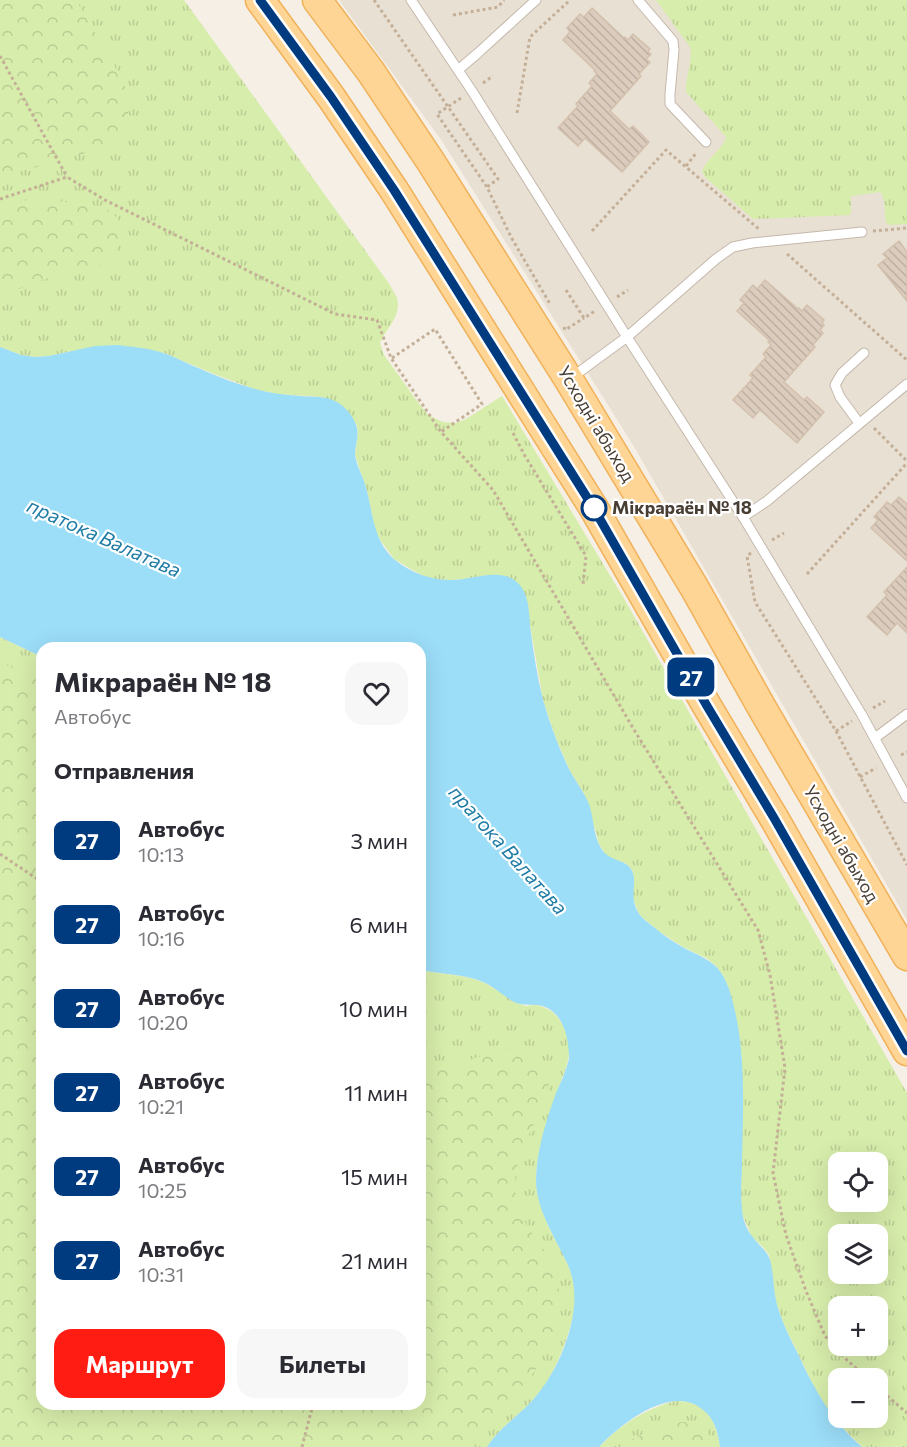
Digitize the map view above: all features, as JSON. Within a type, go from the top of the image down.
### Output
[{"type":"main road","points":[[260,0],[331,97],[394,190],[593,507],[907,1051]]},
{"type":"main road","name":"Усходні абыход","points":[[317,0],[371,72],[431,162],[569,380],[694,587],[907,956]]},
{"type":"lane","points":[[411,0],[743,517],[875,738],[907,798]]},
{"type":"lane","points":[[458,70],[536,0]]},
{"type":"lane","points":[[638,0],[673,41],[670,104],[706,142]]},
{"type":"lane","points":[[569,380],[627,337],[733,247],[862,232]]},
{"type":"lane","points":[[862,421],[840,397],[835,385],[842,373],[864,353]]},
{"type":"lane","points":[[743,517],[767,501],[907,384]]},
{"type":"lane","points":[[875,738],[907,714]]},
{"type":"path","points":[[374,0],[498,179],[487,187]]},
{"type":"path","points":[[453,15],[498,7],[504,0]]},
{"type":"path","points":[[517,113],[530,37],[570,0]]},
{"type":"path","points":[[0,56],[67,177],[105,200],[335,314],[376,320],[391,358],[441,432],[493,490],[636,733],[758,930],[770,975],[784,1068],[773,1173],[786,1235],[825,1336],[856,1368]]},
{"type":"path","points":[[481,84],[493,76]]},
{"type":"path","points":[[461,98],[437,114],[487,187],[511,237],[553,309]]},
{"type":"path","points":[[686,166],[706,142]]},
{"type":"path","points":[[591,231],[666,150],[907,360]]},
{"type":"path","points":[[0,199],[67,177]]},
{"type":"path","points":[[862,232],[907,228]]},
{"type":"path","points":[[566,290],[584,318]]},
{"type":"path","points":[[617,297],[628,290]]},
{"type":"path","points":[[559,320],[565,330],[596,310]]},
{"type":"path","points":[[391,358],[435,329],[482,404],[441,432]]},
{"type":"path","points":[[807,574],[907,462],[862,421]]},
{"type":"path","points":[[513,433],[586,556],[584,584]]},
{"type":"path","points":[[772,540],[784,533]]},
{"type":"path","points":[[753,552],[747,556],[755,602],[836,731],[907,865]]},
{"type":"path","points":[[873,708],[885,701]]},
{"type":"path","points":[[836,731],[852,721]]},
{"type":"path","points":[[901,755],[907,752]]},
{"type":"path","points":[[860,777],[876,768]]},
{"type":"path","points":[[0,854],[36,878]]},
{"type":"path","points":[[888,1397],[907,1413]]},
{"type":"path","points":[[302,1447],[311,1410]]},
{"type":"shaded area","points":[[339,0],[907,0],[907,920],[633,445],[442,141]]},
{"type":"green space","points":[[0,0],[184,0],[390,285],[397,298],[397,311],[380,343],[384,355],[428,415],[443,422],[456,423],[502,396],[623,597],[907,1093],[907,1447],[862,1447],[843,1428],[888,1428],[888,1368],[828,1368],[828,1409],[816,1391],[784,1325],[776,1302],[769,1255],[752,1237],[741,1212],[742,1061],[739,1035],[728,987],[723,975],[715,965],[660,932],[643,918],[633,898],[633,872],[625,863],[606,855],[599,844],[588,804],[556,739],[543,700],[525,596],[490,575],[464,579],[436,579],[425,577],[394,559],[375,529],[367,491],[355,455],[357,425],[322,397],[277,394],[257,390],[164,353],[72,351],[49,356],[21,355],[0,347]]},
{"type":"green space","points":[[0,0],[76,0],[122,79],[127,95],[128,110],[125,124],[106,145],[30,169],[0,174]]},
{"type":"green space","points":[[656,0],[907,0],[907,224],[887,224],[880,192],[851,196],[850,215],[753,219],[705,177],[702,172],[704,167],[722,146],[726,137],[686,92],[690,47]]},
{"type":"green space","points":[[33,199],[106,209],[117,218],[120,224],[122,231],[119,245],[112,257],[101,265],[42,280],[0,299],[0,205]]},
{"type":"green space","points":[[0,637],[36,654],[36,1410],[426,1410],[426,971],[475,979],[520,1004],[547,1008],[559,1019],[566,1032],[569,1042],[568,1059],[540,1150],[536,1184],[544,1214],[571,1274],[575,1297],[568,1334],[552,1373],[535,1398],[501,1430],[487,1447],[0,1447]]},
{"type":"green space","points":[[0,662],[36,679],[36,1410],[426,1410],[426,1060],[456,1063],[517,1047],[527,1048],[542,1061],[548,1078],[548,1090],[518,1164],[515,1190],[522,1215],[549,1257],[559,1294],[552,1337],[533,1374],[510,1405],[473,1447],[0,1447]]},
{"type":"green space","points":[[675,1401],[694,1404],[707,1413],[716,1428],[720,1447],[599,1447],[634,1419],[653,1408]]},
{"type":"green space","points":[[682,1422],[703,1428],[714,1447],[620,1447],[649,1431]]},
{"type":"water","name":"пратока Валатава","points":[[118,345],[147,349],[174,357],[255,389],[323,397],[339,403],[356,425],[358,433],[356,458],[365,484],[374,524],[387,552],[408,569],[429,577],[451,580],[499,575],[508,577],[522,588],[528,606],[543,700],[562,754],[589,804],[598,843],[608,856],[631,869],[634,879],[635,906],[642,917],[670,939],[712,963],[722,973],[729,989],[739,1031],[741,1053],[743,1097],[741,1197],[746,1226],[770,1260],[779,1311],[811,1380],[828,1408],[828,1428],[844,1428],[862,1447],[720,1447],[715,1427],[707,1414],[691,1403],[677,1401],[662,1404],[633,1418],[599,1447],[487,1447],[501,1430],[533,1400],[547,1381],[561,1355],[572,1321],[574,1286],[571,1274],[543,1214],[536,1182],[542,1137],[569,1059],[568,1042],[559,1018],[546,1007],[517,1003],[476,979],[426,971],[426,642],[36,642],[36,654],[0,637],[0,347],[21,355],[49,356],[95,346]]},
{"type":"building","points":[[592,8],[624,38],[628,40],[633,34],[650,49],[648,52],[651,54],[646,59],[650,62],[639,74],[641,76],[610,111],[629,129],[633,126],[649,142],[622,172],[585,138],[578,146],[558,128],[578,106],[576,104],[592,86],[589,83],[597,74],[563,40],[570,32],[567,28],[580,14],[584,17]]},
{"type":"building","points":[[899,241],[907,252],[907,301],[878,265],[887,258],[883,254]]},
{"type":"building","points":[[765,280],[798,309],[802,311],[807,305],[824,320],[822,323],[824,325],[820,330],[823,333],[813,345],[815,347],[784,382],[804,400],[807,397],[824,412],[797,443],[760,410],[753,418],[733,400],[753,378],[750,375],[766,357],[763,354],[771,345],[768,342],[770,341],[737,311],[744,303],[740,300],[753,285],[757,289]]},
{"type":"building","points":[[899,497],[907,504],[907,561],[871,528],[878,520],[874,517],[887,502],[891,505]]},
{"type":"building","points":[[907,567],[907,633],[897,623],[887,635],[867,617],[887,595],[884,592]]},
{"type":"bus line","name":"27","points":[[260,0],[331,97],[394,190],[593,507],[907,1051]]},
{"type":"place","name":"Мікрараён № 18","points":[[594,508]]}]
